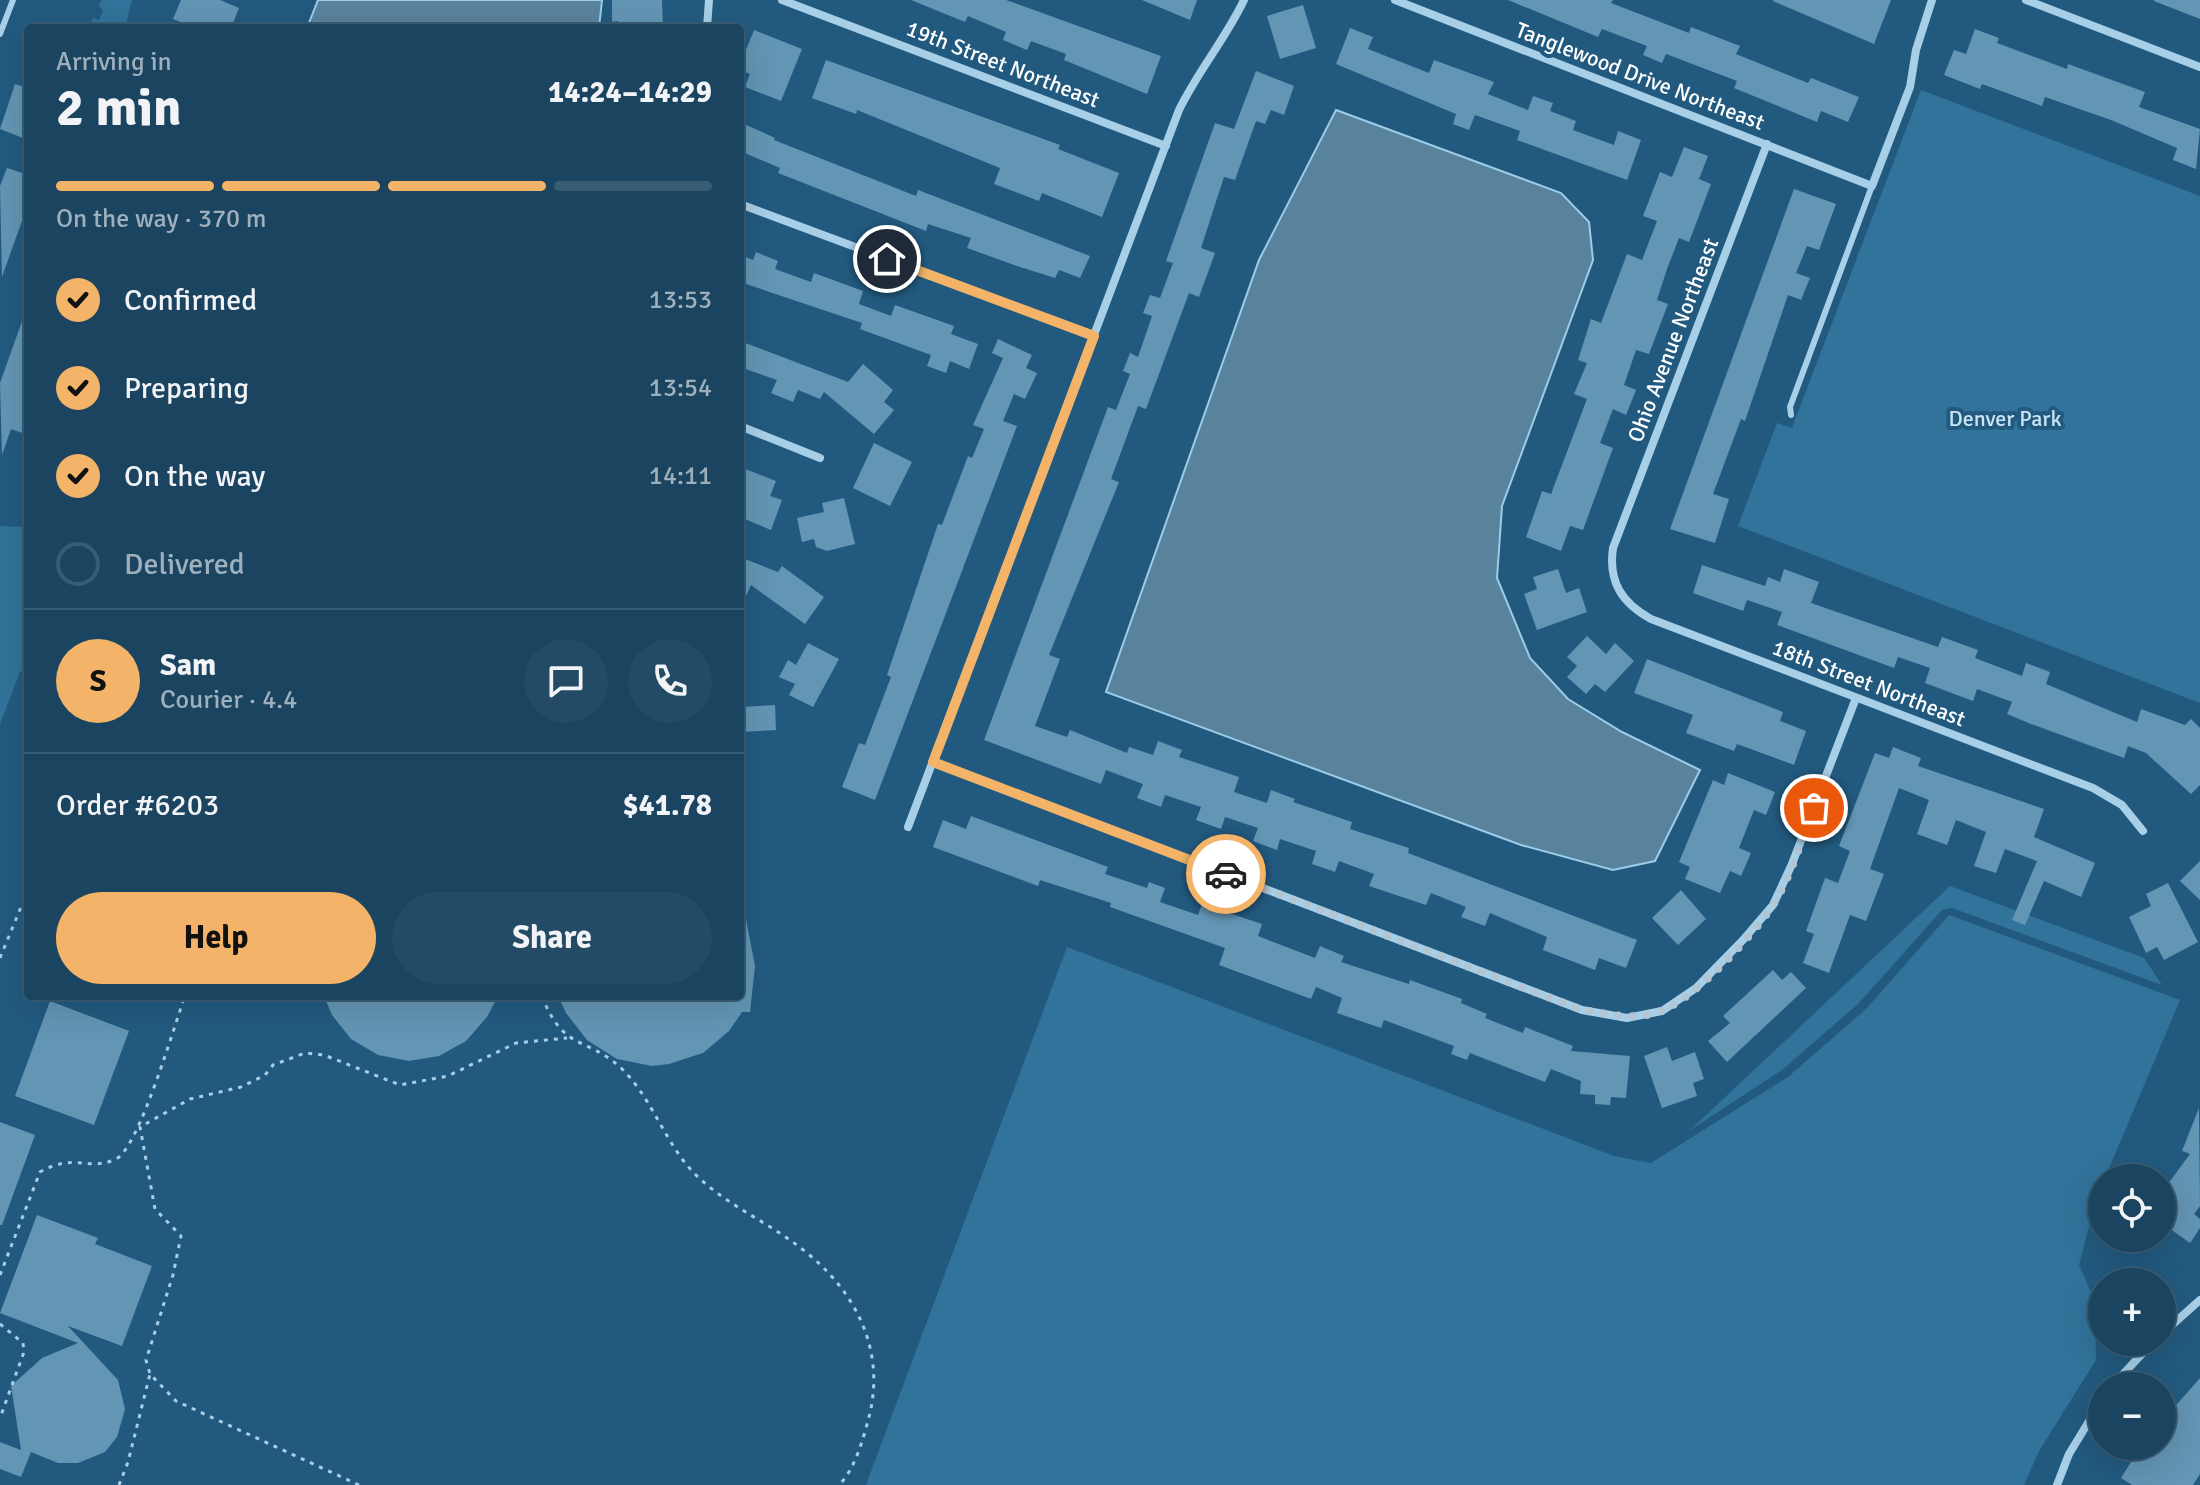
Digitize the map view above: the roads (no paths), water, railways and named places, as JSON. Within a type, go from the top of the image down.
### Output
[{"type":"street","points":[[707,24],[709,0]]},
{"type":"street","name":"19th Street Northeast","points":[[782,0],[1166,146]]},
{"type":"street","points":[[908,827],[1166,146],[1197,74],[1233,22],[1244,0]]},
{"type":"street","name":"Tanglewood Drive Northeast","points":[[1395,0],[1872,186]]},
{"type":"street","points":[[1872,186],[1910,87],[1916,50],[1932,0]]},
{"type":"street","points":[[2026,0],[2200,67]]},
{"type":"street","name":"Ohio Avenue Northeast","points":[[1613,548],[1767,144]]},
{"type":"street","points":[[744,205],[1094,336]]},
{"type":"street","points":[[744,428],[820,458]]},
{"type":"street","name":"18th Street Northeast","points":[[1613,548],[1611,565],[1618,589],[1637,611],[2093,788],[2122,805],[2143,831]]},
{"type":"street","points":[[933,762],[1582,1010],[1627,1018],[1662,1011],[1696,988],[1773,905],[1856,698]]},
{"type":"street","points":[[2176,1321],[2200,1300]]},
{"type":"street","points":[[2125,1372],[2140,1356]]},
{"type":"street","points":[[2057,1485],[2069,1454],[2088,1423]]},
{"type":"lane","points":[[0,34],[13,0]]},
{"type":"lane","points":[[1791,415],[1790,407],[1872,186]]},
{"type":"park label","name":"Denver Park","points":[[2005,418]]}]
